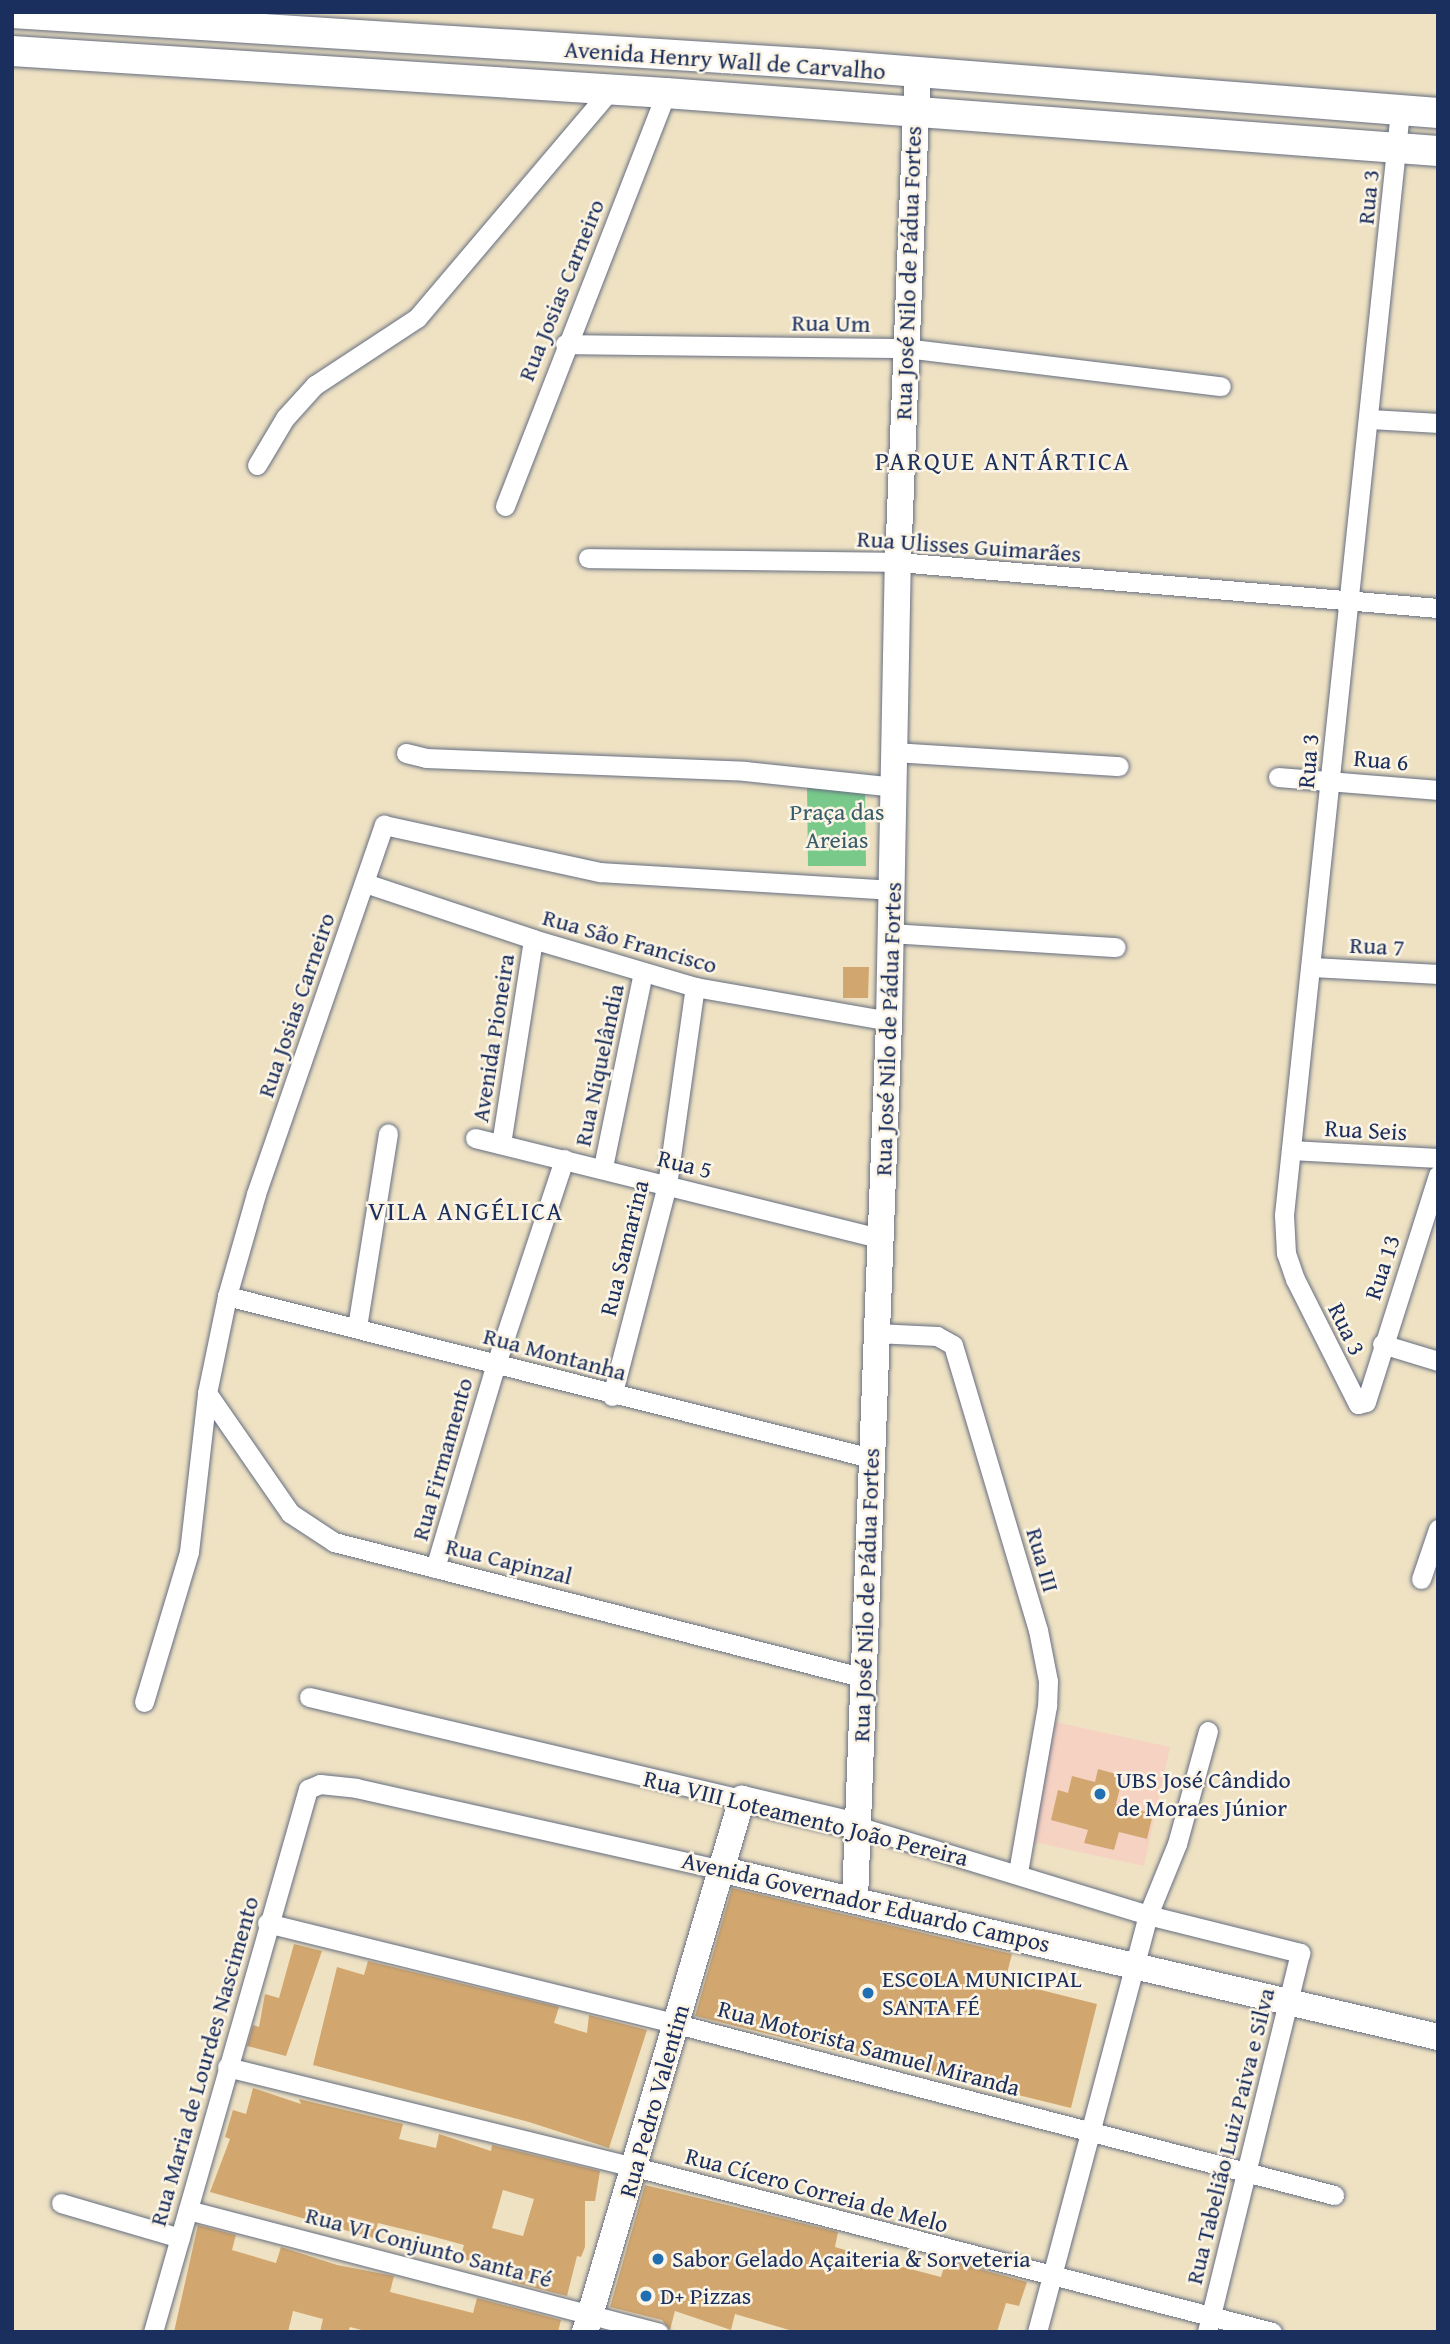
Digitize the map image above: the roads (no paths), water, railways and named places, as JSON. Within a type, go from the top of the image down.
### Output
[{"type":"main road","name":"Avenida Henry Wall de Carvalho","points":[[12,13],[918,74],[1438,113]]},
{"type":"main road","points":[[44,53],[49,15]]},
{"type":"main road","points":[[420,78],[427,41]]},
{"type":"main road","name":"Avenida Henry Wall de Carvalho","points":[[12,51],[611,89],[1438,150]]},
{"type":"street","name":"Rua José Nilo de Pádua Fortes","points":[[855,1899],[890,1021],[898,562],[918,74]]},
{"type":"street","points":[[257,465],[285,418],[315,385],[417,318],[611,89]]},
{"type":"street","name":"Rua Josias Carneiro","points":[[505,506],[565,344],[666,93]]},
{"type":"street","name":"Rua 3","points":[[1356,1401],[1286,1254],[1284,1215],[1332,780],[1345,602],[1371,419],[1399,111]]},
{"type":"street","name":"Rua Um","points":[[565,344],[905,348],[1221,386]]},
{"type":"street","points":[[1371,419],[1438,423]]},
{"type":"street","name":"Rua Ulisses Guimarães","points":[[589,558],[898,562],[1438,608]]},
{"type":"street","points":[[895,752],[1119,766]]},
{"type":"street","points":[[406,753],[426,758],[745,772],[895,787]]},
{"type":"street","name":"Rua 6","points":[[1278,776],[1438,790]]},
{"type":"street","name":"Rua Josias Carneiro","points":[[144,1702],[189,1552],[207,1393],[227,1296],[256,1194],[384,825],[600,872],[892,890]]},
{"type":"street","name":"Rua São Francisco","points":[[365,883],[533,939],[695,987],[890,1021]]},
{"type":"street","points":[[891,933],[1116,947]]},
{"type":"street","name":"Avenida Pioneira","points":[[501,1144],[533,939]]},
{"type":"street","name":"Rua 7","points":[[1313,967],[1438,974]]},
{"type":"street","name":"Rua Niquelândia","points":[[603,1167],[643,972]]},
{"type":"street","name":"Rua Samarina","points":[[612,1395],[667,1185],[695,987]]},
{"type":"street","points":[[357,1327],[388,1133]]},
{"type":"street","name":"Rua 5","points":[[475,1138],[603,1167],[882,1239]]},
{"type":"street","name":"Rua Seis","points":[[1291,1150],[1438,1158]]},
{"type":"street","points":[[496,1364],[564,1158]]},
{"type":"street","name":"Rua 13","points":[[1356,1401],[1360,1405],[1366,1402],[1382,1344],[1438,1175]]},
{"type":"street","name":"Rua Montanha","points":[[227,1296],[357,1327],[612,1395],[872,1458]]},
{"type":"street","name":"Rua III","points":[[876,1333],[937,1336],[953,1345],[1038,1630],[1048,1681],[1047,1706],[1018,1873]]},
{"type":"street","points":[[1382,1344],[1438,1361]]},
{"type":"street","name":"Rua Firmamento","points":[[435,1568],[496,1364]]},
{"type":"street","name":"Rua Capinzal","points":[[207,1393],[303,1526],[334,1542],[864,1678]]},
{"type":"street","points":[[1421,1579],[1438,1529]]},
{"type":"street","name":"Rua VIII Loteamento João Pereira","points":[[309,1697],[858,1826],[1149,1914],[1300,1953]]},
{"type":"street","points":[[1037,2332],[1149,1914],[1177,1844],[1208,1731]]},
{"type":"street","name":"Avenida Governador Eduardo Campos","points":[[302,1803],[308,1789],[320,1784],[356,1788],[1136,1963],[1438,2037]]},
{"type":"street","name":"Rua Pedro Valentim","points":[[588,2323],[677,2024],[719,1869],[742,1799]]},
{"type":"street","name":"Rua Maria de Lourdes Nascimento","points":[[153,2332],[302,1803]]},
{"type":"street","name":"Rua Motorista Samuel Miranda","points":[[267,1923],[677,2024],[1334,2195]]},
{"type":"street","name":"Rua Tabelião Luiz Paiva e Silva","points":[[1209,2323],[1300,1953]]},
{"type":"street","name":"Rua Cícero Correia de Melo","points":[[227,2067],[635,2167],[1209,2323],[1272,2332]]},
{"type":"street","points":[[61,2203],[180,2238]]},
{"type":"street","name":"Rua VI Conjunto Santa Fé","points":[[188,2210],[588,2323],[657,2332]]},
{"type":"place","name":"UBS José Cândido de Moraes Júnior","points":[[1100,1794]]},
{"type":"place","name":"ESCOLA MUNICIPAL SANTA FÉ","points":[[868,1993]]},
{"type":"place","name":"Sabor Gelado Açaiteria & Sorveteria","points":[[658,2259]]},
{"type":"place","name":"D+ Pizzas","points":[[646,2296]]},
{"type":"district","name":"PARQUE ANTÁRTICA","points":[[1003,461]]},
{"type":"district","name":"VILA ANGÉLICA","points":[[466,1211]]},
{"type":"park label","name":"Praça das Areias","points":[[837,826]]}]
